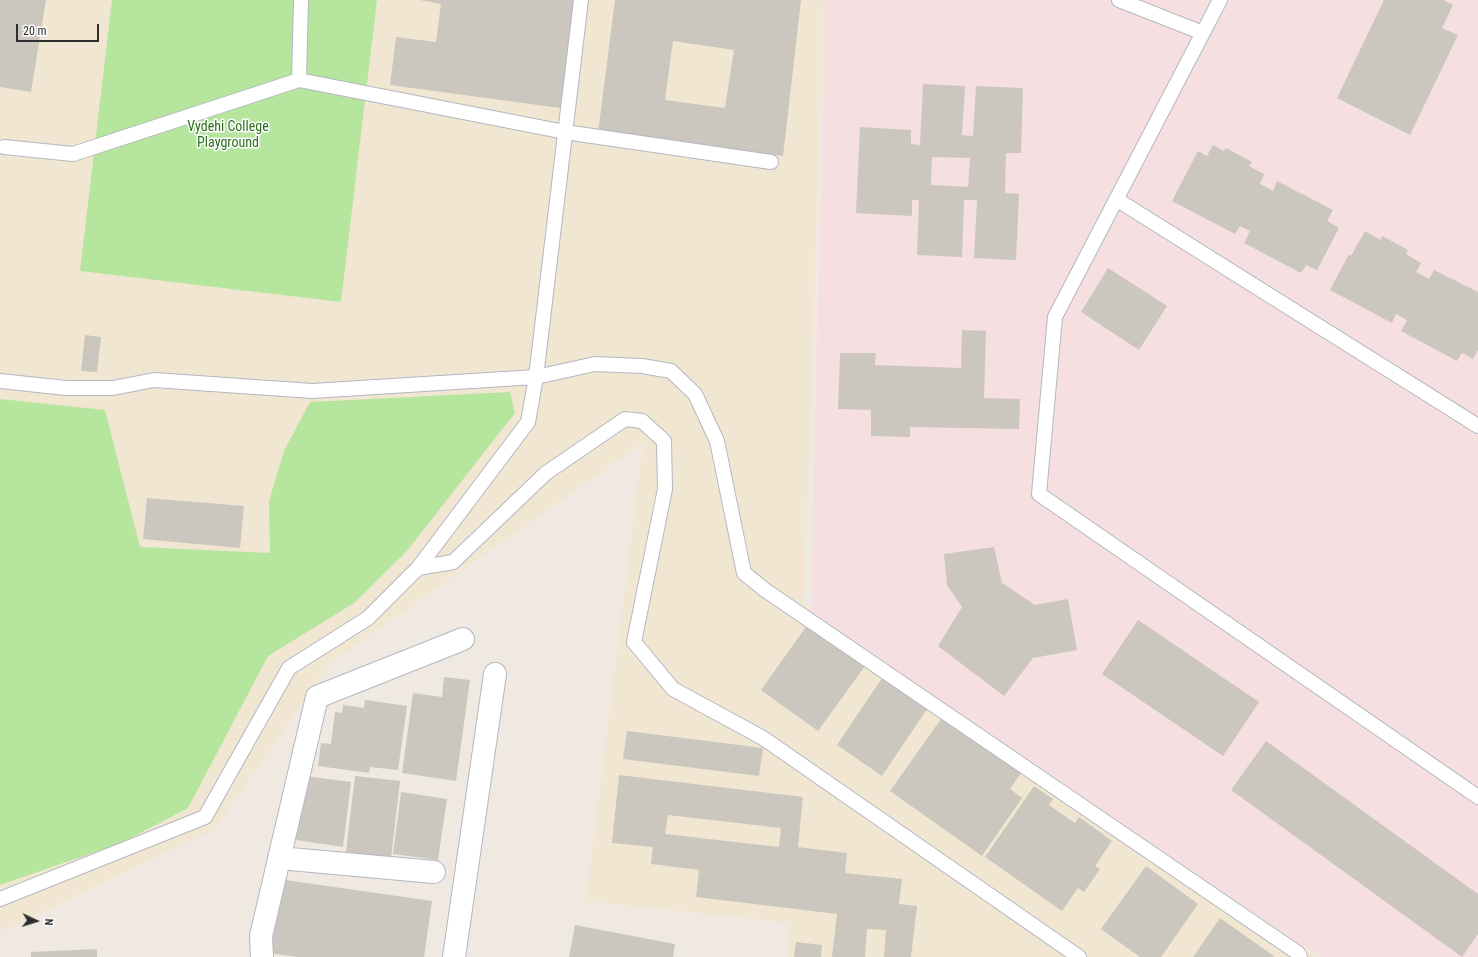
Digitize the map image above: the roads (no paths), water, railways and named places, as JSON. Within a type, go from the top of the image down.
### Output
[{"type":"street","points":[[262,957],[261,936],[317,697],[463,639]]},
{"type":"street","points":[[454,957],[495,674]]},
{"type":"street","points":[[279,858],[434,872]]},
{"type":"lane","points":[[299,80],[301,0]]},
{"type":"lane","points":[[0,899],[205,817],[289,668],[368,618],[418,568],[528,422],[536,377],[581,0]]},
{"type":"lane","points":[[1119,0],[1203,34]]},
{"type":"lane","points":[[1220,0],[1055,317],[1039,494],[1478,797]]},
{"type":"lane","points":[[4,147],[73,154],[299,80],[565,132],[771,162]]},
{"type":"lane","points":[[1116,199],[1478,426]]},
{"type":"lane","points":[[0,381],[66,388],[113,388],[154,380],[312,391],[536,377],[595,364],[642,366],[671,371],[695,394],[717,442],[744,573],[765,590],[1285,944],[1298,953],[1300,957]]},
{"type":"lane","points":[[418,568],[453,562],[546,473],[625,419],[642,421],[664,441],[665,489],[634,642],[673,689],[763,738],[1079,957]]},
{"type":"park label","name":"Vydehi College Playground","points":[[228,136]]}]
